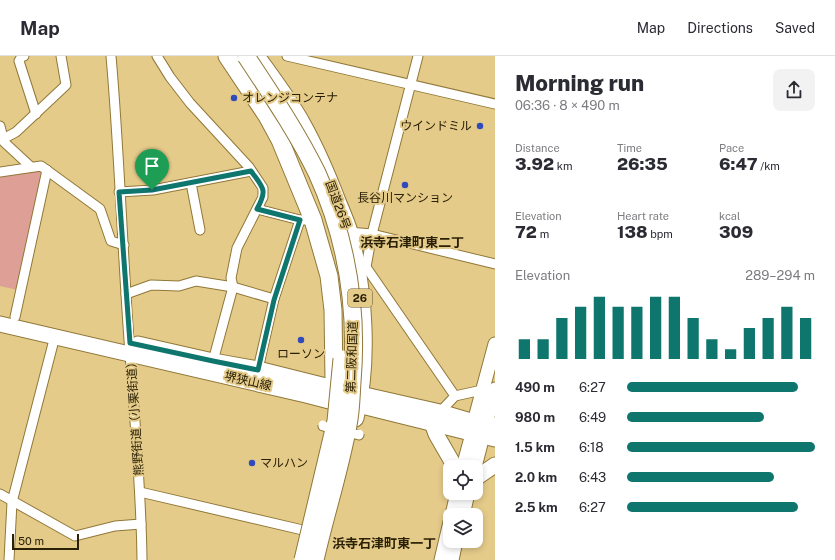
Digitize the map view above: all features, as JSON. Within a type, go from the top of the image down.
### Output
[{"type":"highway","name":"26","points":[[228,56],[267,116],[280,140],[307,220],[329,276],[333,317],[334,395],[328,445],[300,560]]},
{"type":"highway","name":"第二阪和国道","points":[[236,56],[285,134],[308,179],[318,201],[332,248],[338,276],[341,299],[343,346],[336,421],[303,560]]},
{"type":"highway","name":"第二阪和国道","points":[[256,57],[316,173],[336,221],[350,280],[354,320],[354,348],[348,424],[316,560]]},
{"type":"highway","name":"国道26号","points":[[256,57],[302,123],[323,165],[361,268],[362,362],[359,399],[347,451],[316,560]]},
{"type":"main road","name":"堺狭山線","points":[[0,313],[306,395],[334,395],[359,399],[484,430]]},
{"type":"main road","name":"堺狭山線","points":[[0,324],[55,336],[213,361],[258,370],[334,395]]},
{"type":"main road","points":[[436,417],[436,434],[451,460]]},
{"type":"main road","points":[[483,473],[495,465]]},
{"type":"street","points":[[24,56],[22,56],[19,62],[36,114]]},
{"type":"street","points":[[3,138],[16,132],[66,86],[61,56]]},
{"type":"street","name":"熊野街道（小栗街道）","points":[[111,56],[140,492],[142,560]]},
{"type":"street","points":[[157,56],[170,77],[190,103],[251,171],[263,188],[263,198],[237,248],[231,278],[233,287],[213,361]]},
{"type":"street","points":[[287,56],[495,104]]},
{"type":"street","points":[[418,56],[372,234],[361,268],[455,396]]},
{"type":"street","points":[[0,126],[4,142],[31,167]]},
{"type":"street","points":[[0,172],[41,166],[100,209],[111,241],[124,245]]},
{"type":"street","points":[[15,317],[47,170]]},
{"type":"street","points":[[119,192],[152,190],[251,171]]},
{"type":"street","points":[[192,183],[200,230]]},
{"type":"street","points":[[257,209],[307,220],[274,300],[258,370]]},
{"type":"street","points":[[348,232],[372,234],[495,264]]},
{"type":"street","points":[[126,294],[151,285],[179,286],[196,281],[233,287],[274,300]]},
{"type":"street","points":[[9,560],[12,502],[55,336]]},
{"type":"street","points":[[477,460],[484,430],[495,344]]},
{"type":"street","points":[[436,417],[455,396],[489,389]]},
{"type":"street","points":[[323,425],[359,434]]},
{"type":"street","points":[[467,460],[484,430]]},
{"type":"street","points":[[140,492],[307,531]]},
{"type":"street","points":[[0,494],[75,536],[115,526],[141,524]]},
{"type":"street","points":[[441,560],[444,548]]},
{"type":"street","points":[[452,560],[455,548]]},
{"type":"shaded area","points":[[40,169],[44,172],[18,290],[0,286],[0,175]]},
{"type":"place","name":"オレンジコンテナ","points":[[234,98]]},
{"type":"place","name":"ウインドミル","points":[[480,126]]},
{"type":"place","name":"長谷川マンション","points":[[405,185]]},
{"type":"place","name":"ローソン","points":[[301,340]]},
{"type":"place","name":"マルハン","points":[[252,463]]},
{"type":"district","name":"浜寺石津町東二丁","points":[[412,242]]},
{"type":"district","name":"浜寺石津町東一丁","points":[[384,543]]},
{"type":"route","points":[[251,171],[263,188],[263,198],[257,209],[300,220],[274,300],[258,370],[130,343],[119,192],[152,190],[251,171]]}]
